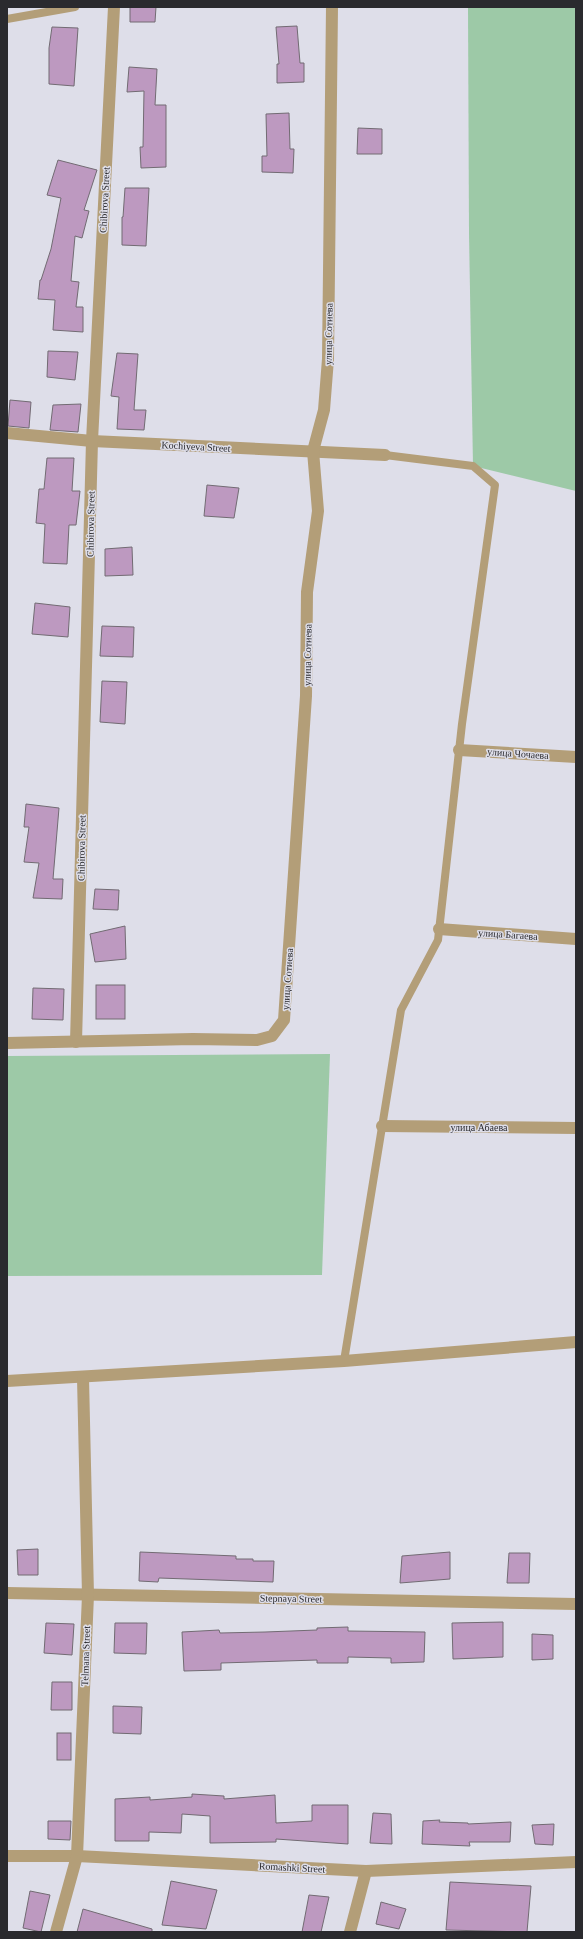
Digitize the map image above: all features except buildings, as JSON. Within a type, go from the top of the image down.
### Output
[{"type":"street","name":"Chibirova Street","points":[[76,1042],[92,441],[114,7]]},
{"type":"street","name":"улица Сотиева","points":[[7,1043],[193,1039],[257,1040],[272,1036],[284,1020],[306,696],[307,592],[318,511],[313,452],[324,410],[328,359],[332,7]]},
{"type":"street","name":"Kochiyeva Street","points":[[7,433],[92,441],[385,455]]},
{"type":"street","name":"улица Чочаева","points":[[459,750],[576,757]]},
{"type":"street","name":"улица Багаева","points":[[439,929],[576,938]]},
{"type":"street","name":"улица Абаева","points":[[382,1126],[576,1128]]},
{"type":"street","points":[[7,1381],[83,1378],[344,1362],[576,1342]]},
{"type":"street","name":"Telmana Street","points":[[56,1932],[77,1856],[88,1595],[83,1378]]},
{"type":"street","name":"Stepnaya Street","points":[[7,1593],[576,1604]]},
{"type":"street","name":"Romashki Street","points":[[7,1856],[77,1856],[366,1871],[576,1862]]},
{"type":"street","points":[[350,1932],[366,1871]]},
{"type":"lane","points":[[7,19],[74,7]]},
{"type":"lane","points":[[344,1362],[401,1010],[438,940],[459,750],[495,485],[473,466],[385,455]]},
{"type":"green space","points":[[468,7],[576,7],[576,491],[473,466],[469,233]]},
{"type":"green space","points":[[330,1054],[322,1275],[7,1276],[7,1056]]}]
